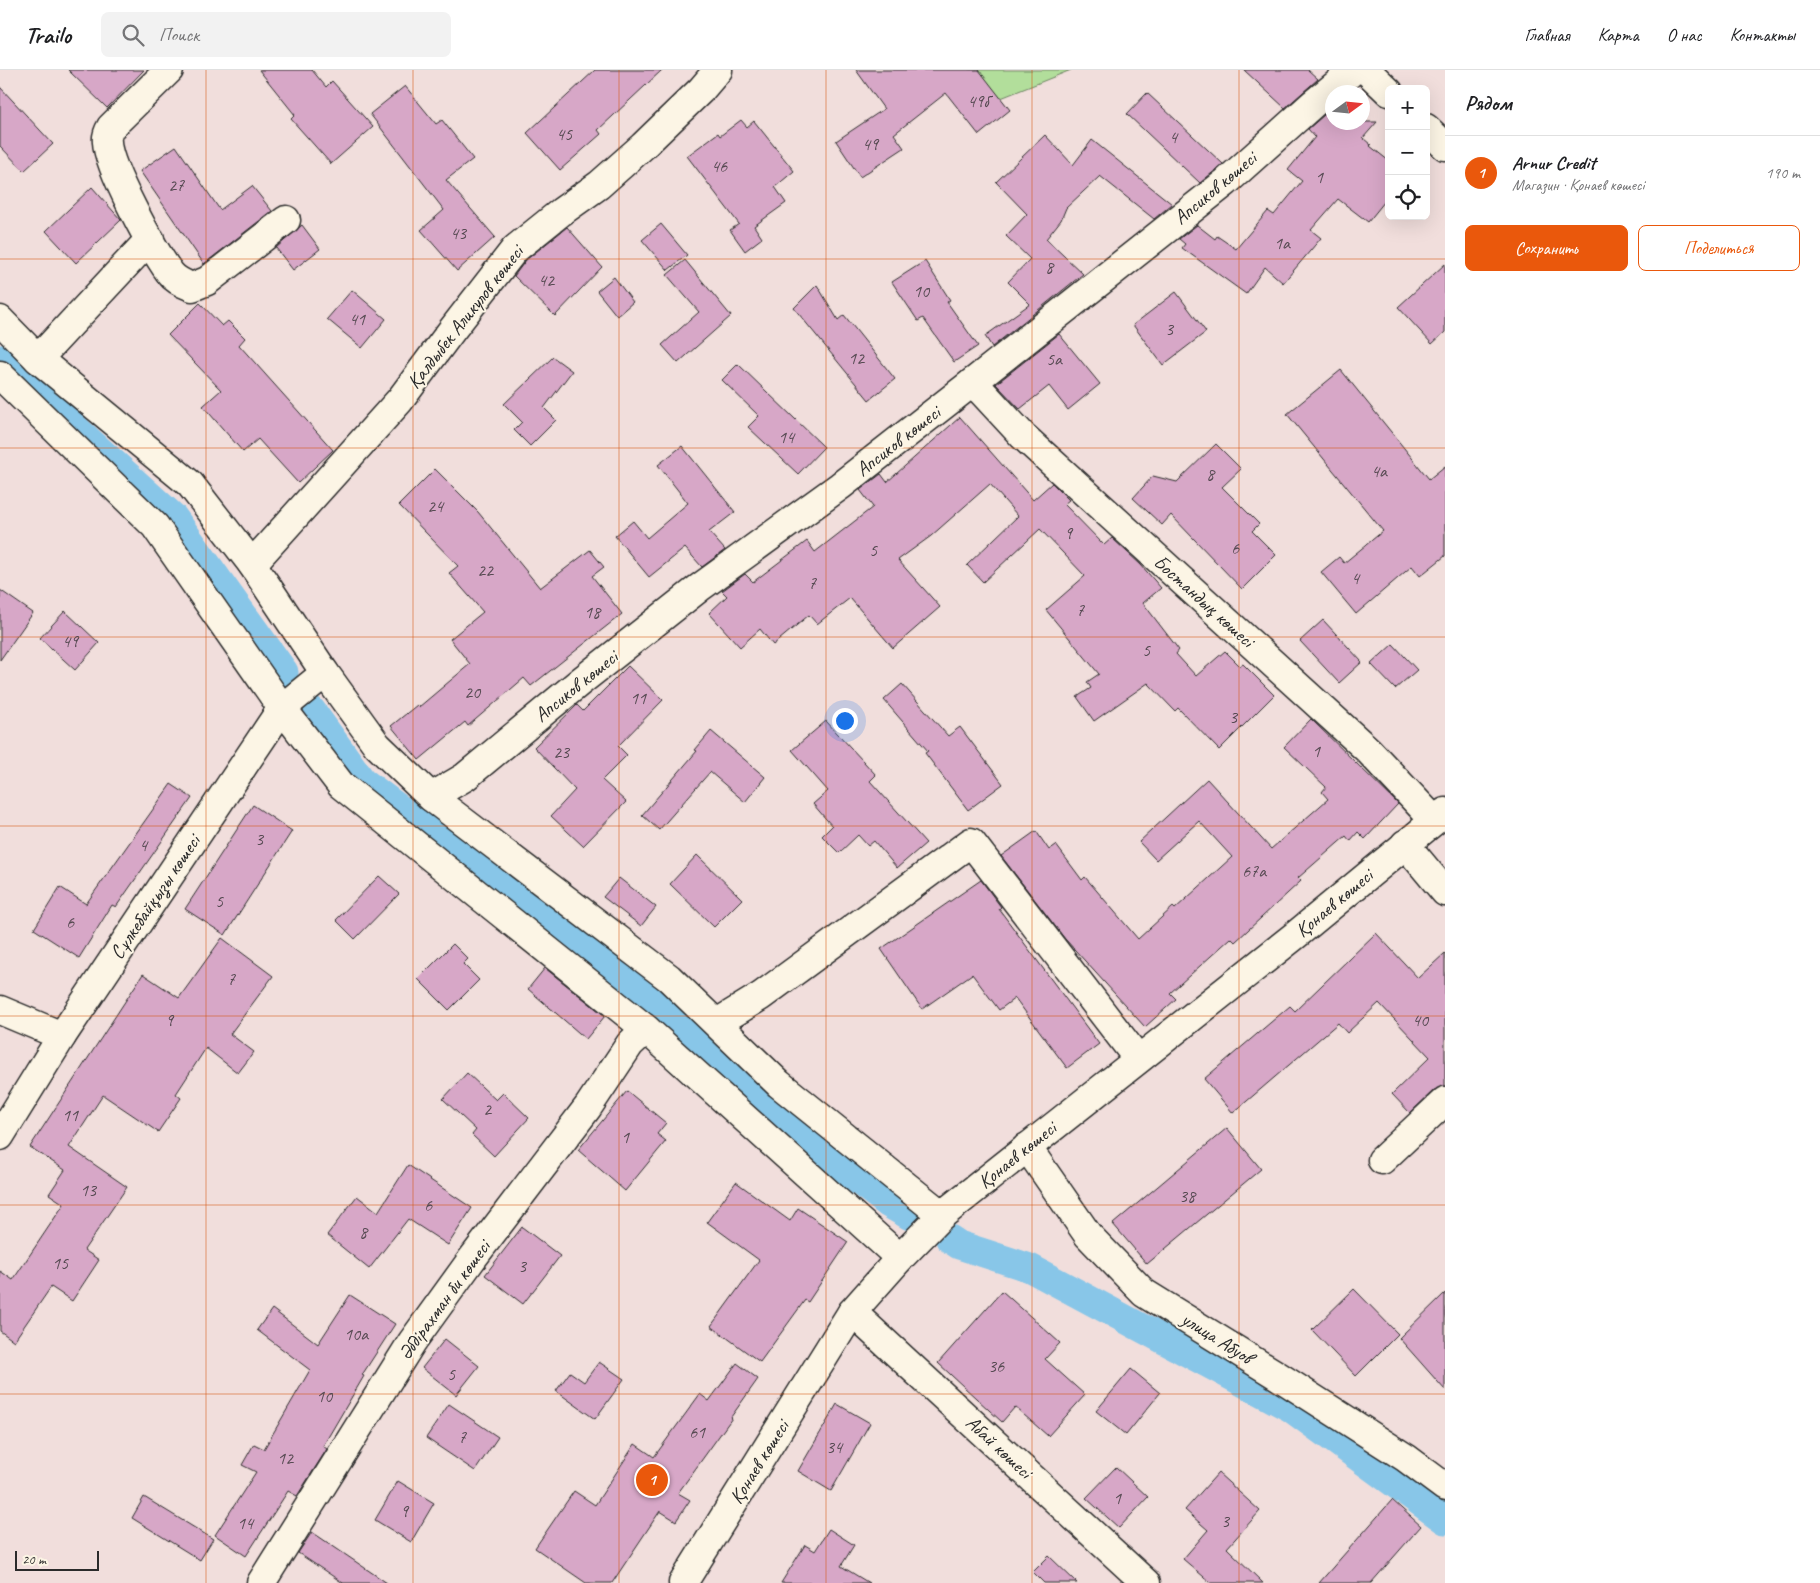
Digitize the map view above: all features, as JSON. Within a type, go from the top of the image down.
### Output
[{"type":"street","points":[[169,70],[111,127],[107,142],[119,179],[170,274],[179,282],[192,287],[208,281],[286,220]]},
{"type":"street","name":"Қалдыбек Аликулов көшесі","points":[[252,564],[400,400],[516,249],[561,212],[599,185],[636,153],[702,90],[718,70]]},
{"type":"street","name":"Апсиков көшесі","points":[[431,796],[465,777],[581,681],[699,588],[840,486],[973,382],[1226,182],[1314,103],[1354,70]]},
{"type":"street","points":[[1366,70],[1385,88]]},
{"type":"street","points":[[1428,130],[1445,146]]},
{"type":"street","points":[[38,359],[150,239]]},
{"type":"street","points":[[0,320],[38,359],[190,484],[252,564],[326,673],[378,745],[431,796],[669,978],[779,1084],[942,1215]]},
{"type":"street","points":[[0,376],[156,526],[282,708],[341,785],[646,1029],[900,1258]]},
{"type":"street","name":"Бостандық көшесі","points":[[973,382],[1023,436],[1439,816]]},
{"type":"street","name":"Сұлкебайқызы көшесі","points":[[0,1136],[62,1036],[282,708],[326,673]]},
{"type":"street","name":"Қонаев көшесі","points":[[683,1583],[852,1312],[900,1258],[942,1215],[1297,934],[1439,816]]},
{"type":"street","points":[[717,1024],[761,996],[971,842],[1138,1059]]},
{"type":"street","points":[[1405,844],[1445,892]]},
{"type":"street","points":[[0,1010],[62,1036]]},
{"type":"street","name":"Әбдірахман би көшесі","points":[[261,1583],[412,1342],[472,1259],[588,1107],[630,1044],[646,1029]]},
{"type":"street","points":[[1382,1160],[1445,1101]]},
{"type":"street","name":"улица Абуов","points":[[1027,1146],[1088,1235],[1144,1293],[1398,1453],[1445,1488]]},
{"type":"street","name":"Абай көшесі","points":[[852,1312],[1146,1583]]},
{"type":"green space","points":[[969,70],[1071,70],[996,100]]},
{"type":"building","points":[[68,70],[144,70],[107,108]]},
{"type":"building","points":[[259,70],[312,70],[326,87],[332,81],[373,127],[331,164],[291,119],[295,115]]},
{"type":"building","points":[[595,70],[662,70],[598,130],[601,134],[560,170],[527,133]]},
{"type":"building","points":[[856,70],[979,70],[1010,110],[979,135],[946,93],[894,134],[904,148],[860,177],[836,141],[884,109]]},
{"type":"building","points":[[1244,70],[1308,70],[1318,79],[1285,108]]},
{"type":"building","points":[[405,86],[436,124],[442,120],[473,159],[446,180],[495,237],[457,271],[421,230],[444,210],[370,114]]},
{"type":"building","points":[[0,87],[53,144],[24,171],[0,146]]},
{"type":"building","points":[[1147,93],[1223,164],[1200,183],[1127,114]]},
{"type":"building","points":[[1325,114],[1325,130],[1370,130],[1363,138],[1385,158],[1385,201],[1368,222],[1338,199],[1311,230],[1321,238],[1283,283],[1265,267],[1246,294],[1182,248],[1185,244],[1179,239],[1197,225],[1215,239],[1217,236],[1236,249],[1268,211],[1274,215],[1302,181],[1288,170],[1315,137],[1308,129]]},
{"type":"building","points":[[741,120],[747,127],[754,121],[794,171],[775,187],[786,203],[754,226],[762,238],[745,251],[730,230],[739,224],[687,156],[718,133],[720,136]]},
{"type":"building","points":[[1370,122],[1377,122],[1370,130]]},
{"type":"building","points":[[1045,135],[1073,165],[1092,140],[1172,204],[1154,219],[1100,176],[1066,208],[1061,220],[1046,239],[1083,274],[992,347],[985,336],[1030,304],[1008,282],[1030,259],[1006,236],[1027,214],[996,182]]},
{"type":"building","points":[[176,146],[220,210],[252,186],[272,211],[204,264],[140,171]]},
{"type":"building","points":[[92,187],[121,220],[76,263],[46,231]]},
{"type":"building","points":[[661,224],[687,255],[668,270],[642,240]]},
{"type":"building","points":[[302,225],[320,249],[293,270],[276,248]]},
{"type":"building","points":[[567,227],[602,267],[555,316],[514,276],[526,260]]},
{"type":"building","points":[[685,260],[731,316],[678,363],[662,345],[699,312],[667,275]]},
{"type":"building","points":[[925,261],[950,300],[947,302],[978,346],[954,362],[923,318],[918,321],[892,282]]},
{"type":"building","points":[[1445,264],[1445,332],[1432,344],[1398,307]]},
{"type":"building","points":[[614,277],[633,302],[617,316],[597,291]]},
{"type":"building","points":[[817,285],[838,320],[844,315],[895,379],[869,400],[794,308]]},
{"type":"building","points":[[352,290],[386,319],[362,348],[327,319]]},
{"type":"building","points":[[1176,292],[1206,332],[1163,365],[1133,325]]},
{"type":"building","points":[[200,303],[222,326],[228,321],[245,338],[239,345],[333,450],[298,483],[258,439],[243,452],[203,406],[221,390],[168,335]]},
{"type":"building","points":[[1059,334],[1100,384],[1068,410],[1049,386],[1020,409],[996,384]]},
{"type":"building","points":[[553,357],[572,371],[544,408],[556,420],[530,446],[514,430],[522,422],[504,404]]},
{"type":"building","points":[[738,364],[824,447],[798,474],[748,427],[759,416],[722,380]]},
{"type":"building","points":[[1341,370],[1429,479],[1445,466],[1445,556],[1420,576],[1412,566],[1356,614],[1321,572],[1339,557],[1344,563],[1383,531],[1287,414]]},
{"type":"building","points":[[960,417],[1033,500],[1052,483],[1069,500],[1064,504],[1104,545],[1112,538],[1141,565],[1161,588],[1143,603],[1179,650],[1176,654],[1196,676],[1225,651],[1240,666],[1243,664],[1274,695],[1219,750],[1178,708],[1175,711],[1148,683],[1094,721],[1077,697],[1091,688],[1087,682],[1099,674],[1046,610],[1085,576],[1040,529],[983,582],[967,565],[1018,516],[990,484],[931,536],[898,560],[940,607],[893,648],[850,598],[817,624],[809,615],[773,645],[760,629],[740,647],[709,613],[727,596],[722,591],[745,574],[753,582],[807,541],[815,552],[873,507],[860,490],[881,474],[887,482]]},
{"type":"building","points":[[1216,444],[1241,469],[1222,487],[1259,524],[1252,531],[1276,555],[1242,589],[1171,515],[1162,525],[1133,498],[1153,476],[1177,482]]},
{"type":"building","points":[[682,446],[735,512],[709,532],[725,550],[702,567],[685,548],[649,577],[615,536],[633,521],[647,538],[688,503],[658,465]]},
{"type":"building","points":[[435,469],[478,512],[540,588],[590,550],[604,567],[592,576],[622,614],[531,686],[524,678],[468,726],[465,722],[419,760],[391,726],[417,705],[419,707],[470,664],[450,639],[483,612],[449,573],[458,566],[399,505]]},
{"type":"building","points":[[0,590],[33,613],[0,660]]},
{"type":"building","points":[[65,611],[99,643],[75,670],[40,638]]},
{"type":"building","points":[[1323,620],[1362,662],[1339,683],[1300,641]]},
{"type":"building","points":[[1393,644],[1417,670],[1395,689],[1371,664]]},
{"type":"building","points":[[628,666],[663,700],[618,746],[627,755],[602,780],[626,802],[583,846],[551,816],[575,790],[534,747],[577,705],[583,711]]},
{"type":"building","points":[[902,684],[948,736],[960,727],[1003,784],[968,810],[925,753],[928,751],[884,700]]},
{"type":"building","points":[[1311,719],[1398,804],[1365,839],[1358,832],[1350,841],[1346,836],[1298,878],[1301,881],[1235,942],[1231,938],[1170,993],[1176,999],[1145,1027],[1065,939],[1001,856],[1036,831],[1049,850],[1056,845],[1082,880],[1085,877],[1138,939],[1173,907],[1175,909],[1232,857],[1199,821],[1156,860],[1139,842],[1207,779],[1271,849],[1328,799],[1322,792],[1326,787],[1284,747]]},
{"type":"building","points":[[826,721],[876,775],[870,781],[926,843],[897,868],[874,841],[868,846],[858,835],[839,853],[822,836],[832,826],[813,804],[828,791],[792,750]]},
{"type":"building","points":[[711,731],[765,777],[745,802],[710,772],[659,830],[642,815],[697,751],[695,750]]},
{"type":"building","points":[[171,784],[192,798],[116,907],[112,905],[79,958],[34,929],[60,887],[86,904]]},
{"type":"building","points":[[253,805],[292,831],[225,935],[185,909]]},
{"type":"building","points":[[697,855],[742,899],[714,927],[670,884]]},
{"type":"building","points":[[379,876],[399,894],[355,939],[336,920]]},
{"type":"building","points":[[619,878],[656,907],[641,926],[603,897]]},
{"type":"building","points":[[981,880],[1001,907],[999,909],[1099,1044],[1067,1068],[1015,998],[999,1010],[972,974],[922,1009],[881,949]]},
{"type":"building","points":[[1376,933],[1418,978],[1445,953],[1445,1086],[1434,1090],[1410,1113],[1392,1094],[1430,1057],[1379,1003],[1347,1033],[1338,1023],[1233,1113],[1204,1079],[1290,1006],[1295,1011]]},
{"type":"building","points":[[222,938],[273,976],[230,1034],[254,1052],[238,1073],[206,1048],[176,1094],[181,1098],[158,1132],[103,1095],[69,1147],[127,1187],[84,1250],[99,1260],[72,1301],[51,1287],[14,1341],[0,1331],[0,1271],[13,1280],[64,1204],[49,1194],[65,1170],[30,1147],[143,974],[179,998]]},
{"type":"building","points":[[453,944],[468,959],[463,964],[479,980],[449,1010],[418,979]]},
{"type":"building","points":[[545,968],[605,1016],[586,1039],[528,989]]},
{"type":"building","points":[[467,1073],[496,1100],[503,1093],[529,1118],[494,1156],[472,1135],[476,1130],[443,1099]]},
{"type":"building","points":[[627,1091],[666,1123],[657,1134],[666,1141],[625,1191],[578,1150]]},
{"type":"building","points":[[1227,1128],[1261,1169],[1147,1264],[1113,1224]]},
{"type":"building","points":[[408,1165],[472,1208],[448,1245],[408,1219],[369,1269],[327,1235],[357,1196],[378,1212]]},
{"type":"building","points":[[736,1182],[790,1221],[798,1208],[848,1242],[808,1302],[805,1300],[760,1362],[711,1326],[759,1260],[707,1222]]},
{"type":"building","points":[[522,1227],[560,1256],[523,1304],[485,1275]]},
{"type":"building","points":[[1354,1289],[1398,1334],[1356,1376],[1312,1330]]},
{"type":"building","points":[[1002,1291],[1060,1343],[1045,1359],[1085,1395],[1048,1436],[1015,1407],[1002,1422],[938,1363]]},
{"type":"building","points":[[1445,1293],[1445,1390],[1399,1338]]},
{"type":"building","points":[[350,1295],[395,1324],[362,1375],[364,1376],[323,1446],[327,1449],[297,1496],[288,1491],[246,1556],[215,1535],[256,1472],[242,1465],[254,1444],[264,1449],[310,1370],[257,1330],[272,1309],[318,1344]]},
{"type":"building","points":[[445,1339],[479,1366],[456,1395],[422,1368]]},
{"type":"building","points":[[599,1362],[624,1379],[595,1419],[556,1391],[570,1372],[584,1382]]},
{"type":"building","points":[[737,1363],[758,1379],[678,1493],[690,1500],[676,1521],[660,1511],[612,1583],[586,1583],[535,1548],[574,1491],[595,1505],[635,1444],[654,1457],[700,1394],[709,1401]]},
{"type":"building","points":[[1131,1369],[1160,1393],[1126,1435],[1096,1411]]},
{"type":"building","points":[[449,1404],[498,1437],[475,1471],[426,1438]]},
{"type":"building","points":[[837,1404],[870,1423],[831,1491],[798,1471]]},
{"type":"building","points":[[1116,1467],[1148,1497],[1119,1528],[1086,1498]]},
{"type":"building","points":[[1218,1473],[1260,1511],[1227,1548],[1263,1583],[1211,1583],[1183,1559],[1208,1530],[1185,1510]]},
{"type":"building","points":[[398,1481],[434,1503],[411,1542],[375,1520]]},
{"type":"building","points":[[144,1497],[213,1539],[200,1560],[132,1518]]},
{"type":"building","points":[[1392,1500],[1421,1526],[1371,1583],[1319,1583]]},
{"type":"building","points":[[829,1529],[854,1545],[841,1566],[869,1583],[781,1583],[805,1545],[815,1551]]},
{"type":"building","points":[[312,1532],[387,1583],[343,1583],[298,1553]]},
{"type":"building","points":[[1049,1556],[1077,1583],[1044,1583],[1033,1572]]},
{"type":"waterway","points":[[0,359],[173,517],[284,672]]},
{"type":"waterway","points":[[311,710],[362,781],[636,985],[760,1104],[889,1204],[910,1216]]},
{"type":"waterway","points":[[950,1239],[959,1245],[1030,1268],[1291,1408],[1445,1520]]},
{"type":"place","name":"Arnur Credit","points":[[652,1480]]}]
